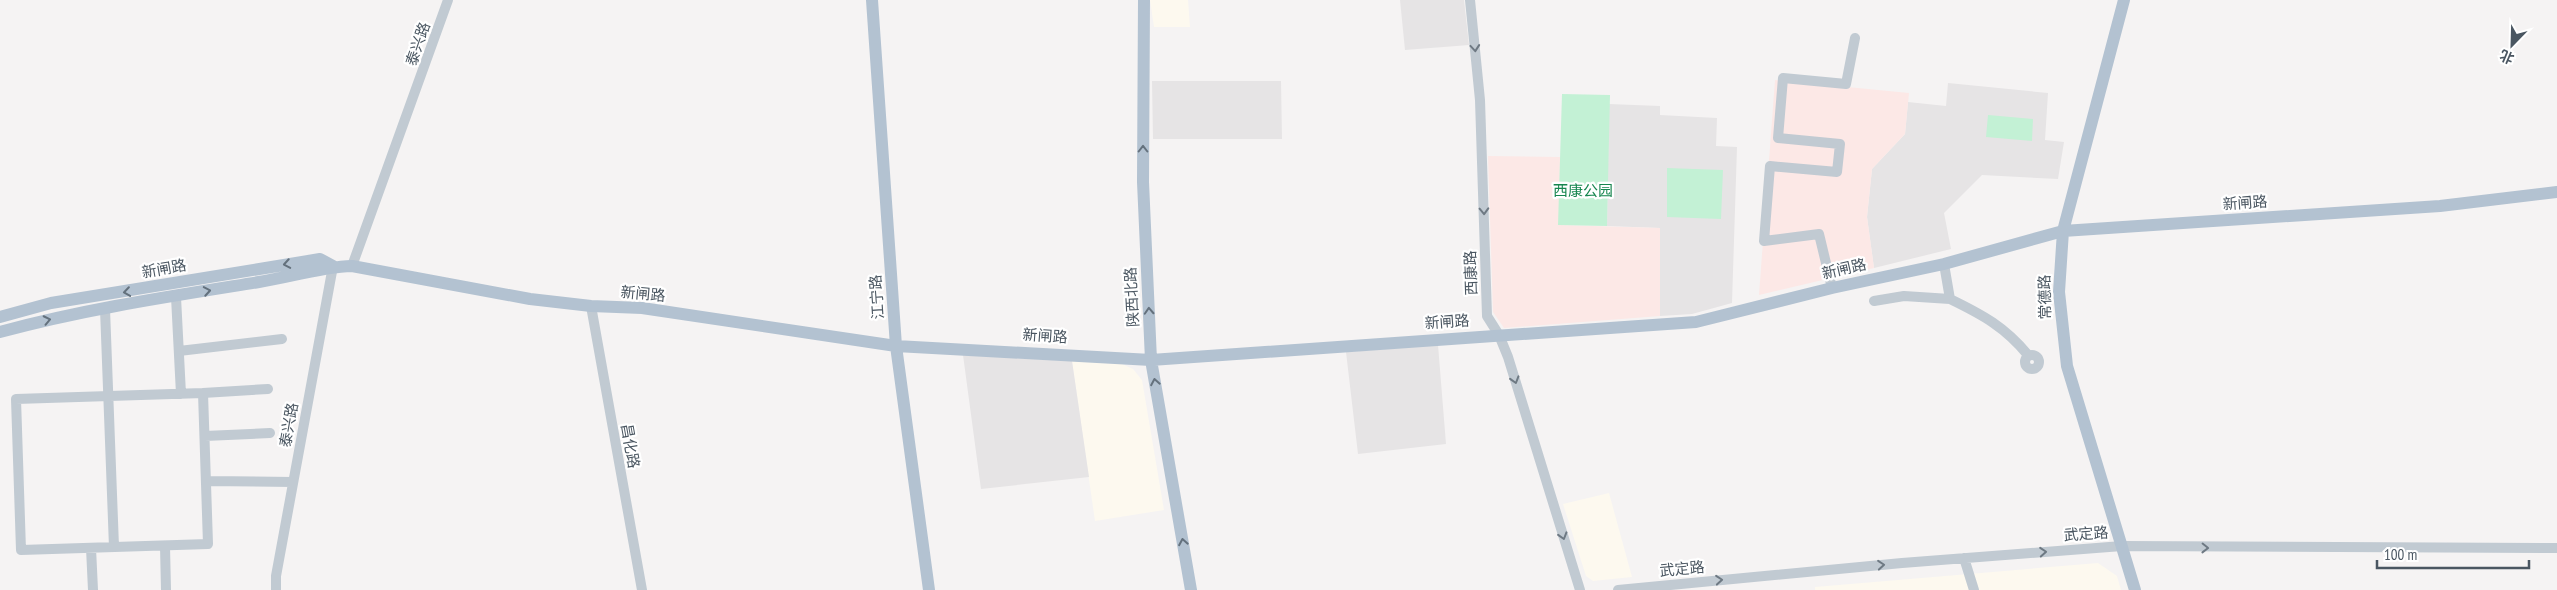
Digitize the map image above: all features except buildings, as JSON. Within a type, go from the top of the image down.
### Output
[{"type":"main road","name":"江宁路","points":[[872,0],[896,346],[929,590]]},
{"type":"main road","name":"陕西北路","points":[[1144,0],[1143,182],[1151,360],[1191,590]]},
{"type":"main road","name":"常德路","points":[[2124,0],[2063,231],[2059,292],[2067,366],[2135,590]]},
{"type":"main road","name":"新闸路","points":[[0,332],[104,309],[292,277],[333,266],[352,266],[530,299],[651,310],[896,346],[1151,360],[1696,322],[1832,288],[1944,264],[2063,231],[2440,206],[2557,192]]},
{"type":"main road","name":"新闸路","points":[[0,317],[51,303],[320,259],[333,266]]},
{"type":"street","name":"泰兴路","points":[[352,266],[448,0]]},
{"type":"street","name":"西康路","points":[[1470,0],[1480,100],[1487,316],[1499,335],[1508,357],[1580,590]]},
{"type":"street","points":[[1832,288],[1819,234],[1764,240],[1769,176],[1770,166],[1837,172],[1840,144],[1778,138],[1783,78],[1846,84],[1855,38]]},
{"type":"street","points":[[1944,264],[1950,299]]},
{"type":"street","name":"泰兴路","points":[[276,590],[293,482],[333,266]]},
{"type":"street","points":[[1874,301],[1904,296],[1950,299],[1988,317],[2013,337],[2028,355]]},
{"type":"street","points":[[176,297],[181,394]]},
{"type":"street","name":"昌化路","points":[[591,306],[642,590]]},
{"type":"street","points":[[104,309],[114,547]]},
{"type":"street","points":[[179,351],[282,339]]},
{"type":"street","points":[[203,393],[208,544],[22,550],[16,399],[181,394],[268,388]]},
{"type":"street","points":[[204,436],[270,433]]},
{"type":"street","points":[[206,481],[293,482]]},
{"type":"street","points":[[165,546],[166,590]]},
{"type":"street","name":"武定路","points":[[1618,590],[1964,558],[2122,546],[2557,548]]},
{"type":"street","points":[[91,548],[93,590]]},
{"type":"street","points":[[1964,558],[1974,590]]},
{"type":"shaded area","points":[[1150,0],[1188,0],[1190,27],[1154,27]]},
{"type":"shaded area","points":[[1400,0],[1464,0],[1469,45],[1405,50]]},
{"type":"shaded area","points":[[1775,80],[1909,93],[1905,134],[1872,169],[1867,217],[1874,268],[1759,295]]},
{"type":"shaded area","points":[[1152,81],[1281,81],[1282,139],[1153,139]]},
{"type":"shaded area","points":[[1948,83],[2048,93],[2045,140],[2064,142],[2058,179],[1982,175],[1944,213],[1951,249],[1874,268],[1867,217],[1872,169],[1905,134],[1908,102],[1946,106]]},
{"type":"shaded area","points":[[1609,104],[1660,106],[1660,115],[1717,118],[1716,146],[1737,147],[1732,303],[1692,314],[1660,316],[1660,228],[1607,226]]},
{"type":"shaded area","points":[[1488,156],[1560,157],[1559,225],[1660,228],[1660,316],[1504,328],[1493,312]]},
{"type":"shaded area","points":[[1438,345],[1446,444],[1358,454],[1346,352]]},
{"type":"shaded area","points":[[963,355],[1072,361],[1089,477],[981,489]]},
{"type":"shaded area","points":[[1072,361],[1122,364],[1133,369],[1142,380],[1164,510],[1095,521]]},
{"type":"shaded area","points":[[1609,493],[1632,577],[1593,581],[1586,576],[1563,504]]},
{"type":"shaded area","points":[[2098,563],[2117,576],[2121,590],[1815,590],[1815,587]]},
{"type":"green space","name":"西康公园","points":[[1562,94],[1610,95],[1607,226],[1558,225]]},
{"type":"green space","points":[[1988,115],[2033,119],[2032,141],[1986,137]]},
{"type":"green space","points":[[1667,168],[1723,170],[1721,219],[1667,217]]}]
